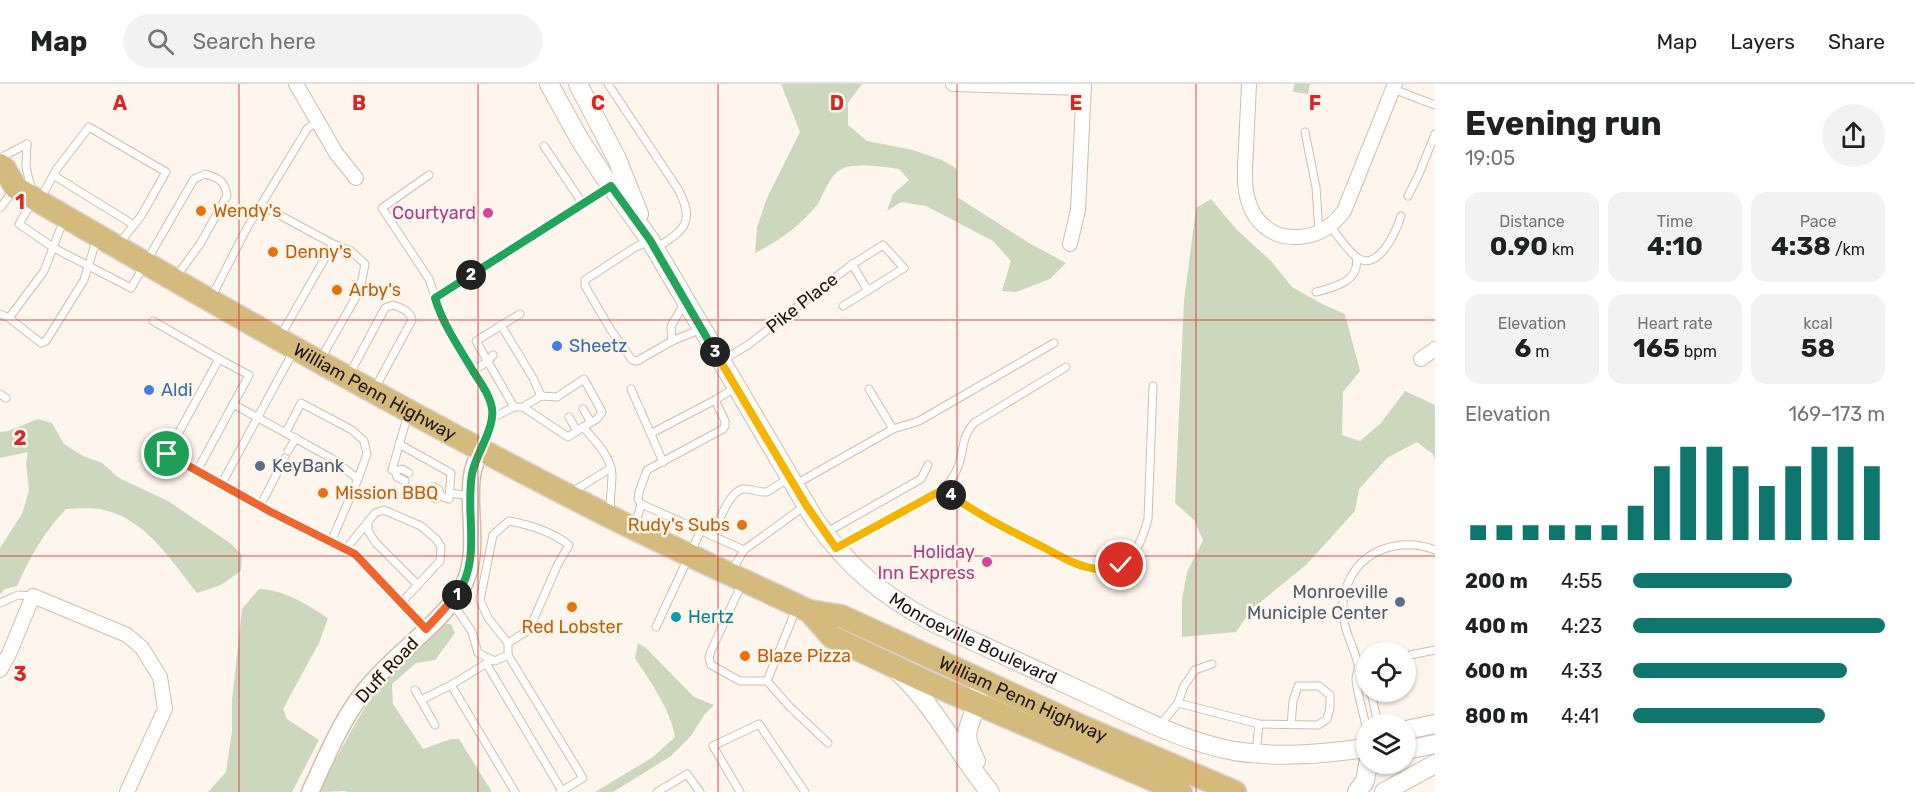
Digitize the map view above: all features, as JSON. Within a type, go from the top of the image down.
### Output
[{"type":"highway","name":"William Penn Highway","points":[[0,165],[22,194],[373,392],[612,518],[803,609],[841,616],[1081,726],[1235,792]]},
{"type":"highway","name":"William Penn Highway","points":[[803,609],[832,637],[971,702],[1181,792]]},
{"type":"main road","name":"Monroeville Boulevard","points":[[549,84],[580,140],[653,244],[806,505],[830,541],[886,595],[916,614],[1158,727],[1218,747],[1256,753],[1315,753],[1356,749]]},
{"type":"main road","name":"Monroeville Boulevard","points":[[578,84],[617,159],[653,244]]},
{"type":"main road","points":[[891,665],[922,697],[976,776],[991,792]]},
{"type":"main road","points":[[955,744],[954,729],[971,702],[980,680]]},
{"type":"main road","points":[[971,702],[966,731],[967,741],[991,792]]},
{"type":"main road","points":[[1416,728],[1435,724]]},
{"type":"main road","points":[[1416,748],[1435,744]]},
{"type":"main road","points":[[1384,792],[1435,764]]},
{"type":"main road","points":[[1357,792],[1365,781],[1366,774]]},
{"type":"main road","points":[[1372,792],[1378,774]]},
{"type":"street","points":[[296,84],[336,153],[356,178]]},
{"type":"street","points":[[953,84],[1084,86],[1078,210],[1070,244]]},
{"type":"street","points":[[1249,84],[1245,168],[1246,191],[1252,211],[1265,227],[1274,233],[1304,237],[1325,229],[1344,211],[1394,87]]},
{"type":"street","points":[[1421,359],[1435,349]]},
{"type":"street","name":"Duff Road","points":[[310,792],[333,744],[358,700],[384,669],[452,602],[463,586],[470,568],[472,549],[473,470],[481,450]]},
{"type":"street","points":[[0,670],[33,596],[127,635],[142,648],[160,677],[165,709],[127,792]]},
{"type":"lane","points":[[608,84],[678,189],[686,205],[687,219],[678,234],[653,244],[634,248],[585,280],[585,286],[632,360],[637,360],[672,341],[702,329]]},
{"type":"lane","points":[[1394,87],[1435,105]]},
{"type":"lane","points":[[210,301],[247,228],[307,129],[317,121]]},
{"type":"lane","points":[[0,208],[53,175],[89,126],[166,172],[134,225],[107,241],[88,265],[84,280],[46,341],[41,343],[9,318],[0,314]]},
{"type":"lane","points":[[1305,132],[1325,229],[1356,257],[1368,260],[1377,256],[1388,244],[1401,216]]},
{"type":"lane","points":[[1408,196],[1435,134]]},
{"type":"lane","points":[[0,158],[27,144],[19,224],[54,248],[131,288],[194,179],[205,174],[218,177],[225,184],[227,196],[200,244],[173,280]]},
{"type":"lane","points":[[544,146],[583,204]]},
{"type":"lane","points":[[53,175],[134,225]]},
{"type":"lane","points":[[429,175],[382,208],[429,279],[445,325],[491,401],[492,418],[481,450]]},
{"type":"lane","points":[[435,298],[611,186]]},
{"type":"lane","points":[[261,206],[333,244],[351,250],[365,264],[360,290],[319,362]]},
{"type":"lane","points":[[9,318],[44,271],[65,217]]},
{"type":"lane","points":[[221,485],[258,417],[286,344],[333,244]]},
{"type":"lane","name":"Pike Place","points":[[721,361],[748,345],[852,264],[883,245],[904,268],[868,291]]},
{"type":"lane","points":[[1316,292],[1341,284],[1351,278],[1357,264],[1356,257]]},
{"type":"lane","points":[[843,306],[868,291],[852,264]]},
{"type":"lane","points":[[672,341],[671,326],[686,302]]},
{"type":"lane","points":[[348,378],[385,308],[393,305],[406,311],[411,315],[412,320],[373,392]]},
{"type":"lane","points":[[514,407],[500,382],[497,370],[487,362],[477,340],[520,314]]},
{"type":"lane","points":[[153,321],[249,375],[197,471]]},
{"type":"lane","points":[[501,325],[508,345],[520,356],[526,366],[529,380],[541,396],[559,400],[572,392],[584,380],[602,412],[568,437],[523,407]]},
{"type":"lane","points":[[712,536],[731,498],[737,491],[744,489],[767,492],[792,482],[893,429],[919,421],[1054,344]]},
{"type":"lane","points":[[473,371],[493,355]]},
{"type":"lane","points":[[513,361],[520,356]]},
{"type":"lane","points":[[219,359],[167,454],[260,506],[355,554],[426,629]]},
{"type":"lane","points":[[518,370],[526,366]]},
{"type":"lane","points":[[830,541],[944,489],[951,481],[958,465],[966,431],[974,423],[1066,367]]},
{"type":"lane","points":[[500,382],[507,377]]},
{"type":"lane","points":[[944,489],[985,518],[1065,559],[1085,567],[1098,569],[1110,570],[1121,565],[1137,548],[1148,519],[1153,386]]},
{"type":"lane","points":[[652,433],[736,387]]},
{"type":"lane","points":[[631,388],[663,462]]},
{"type":"lane","points":[[506,393],[513,389]]},
{"type":"lane","points":[[869,389],[893,429]]},
{"type":"lane","points":[[492,418],[514,407],[523,407],[541,396]]},
{"type":"lane","points":[[716,400],[725,421],[723,429],[647,470],[638,499],[641,504],[744,550]]},
{"type":"lane","points":[[233,404],[286,432],[295,441],[331,458],[358,478]]},
{"type":"lane","points":[[286,432],[301,404],[352,430],[364,441],[367,454],[331,542]]},
{"type":"lane","points":[[583,409],[591,422]]},
{"type":"lane","points":[[405,481],[397,477],[395,471],[392,470],[408,411]]},
{"type":"lane","points":[[569,417],[609,460],[612,518]]},
{"type":"lane","points":[[260,506],[295,441]]},
{"type":"lane","points":[[399,444],[451,473],[448,499],[441,496],[439,490],[434,487]]},
{"type":"lane","points":[[830,541],[921,478],[928,465]]},
{"type":"lane","points":[[567,495],[611,468]]},
{"type":"lane","points":[[395,471],[402,469],[409,473]]},
{"type":"lane","points":[[450,493],[471,496]]},
{"type":"lane","points":[[429,495],[436,499],[441,496]]},
{"type":"lane","points":[[634,529],[641,504]]},
{"type":"lane","points":[[806,505],[744,550],[709,658],[711,665],[740,681],[767,681],[789,706],[828,743]]},
{"type":"lane","points":[[346,549],[375,513],[384,510],[421,526],[436,540],[441,547],[440,561],[401,603]]},
{"type":"lane","points":[[368,521],[369,531],[376,543],[418,585]]},
{"type":"lane","points":[[452,602],[472,632],[478,653],[491,662],[561,791],[583,778],[508,655],[508,643],[488,618],[480,600],[493,535],[509,521],[530,524],[558,536],[569,545],[557,566],[529,630],[508,643]]},
{"type":"lane","points":[[656,627],[701,530]]},
{"type":"lane","points":[[1356,648],[1343,615],[1344,594],[1352,574],[1366,559],[1386,548],[1408,545],[1435,550]]},
{"type":"lane","points":[[0,603],[18,595],[33,596]]},
{"type":"lane","points":[[767,681],[803,609]]},
{"type":"lane","points":[[1416,654],[1435,650]]},
{"type":"lane","points":[[421,700],[508,655]]},
{"type":"lane","points":[[1158,727],[1178,703],[1184,686],[1195,670],[1212,664]]},
{"type":"lane","points":[[451,685],[515,792]]},
{"type":"lane","points":[[1178,703],[1259,724],[1291,725],[1318,725],[1327,719],[1330,695],[1319,686],[1298,686],[1293,701],[1291,725]]},
{"type":"lane","points":[[415,690],[435,725]]},
{"type":"lane","points":[[740,792],[713,746],[759,724],[805,792]]},
{"type":"lane","points":[[1256,753],[1259,724]]},
{"type":"lane","points":[[657,792],[687,774],[700,792]]},
{"type":"green space","points":[[781,84],[862,84],[848,103],[848,125],[867,141],[913,150],[942,160],[957,169],[957,197],[1029,243],[1066,263],[1050,279],[1016,292],[1002,291],[1011,261],[993,241],[926,206],[901,202],[887,211],[893,194],[909,180],[899,169],[879,166],[850,167],[839,171],[831,179],[817,205],[804,220],[781,238],[755,253],[757,227],[767,198],[800,132]]},
{"type":"green space","points":[[1294,84],[1310,84],[1308,94],[1293,92]]},
{"type":"green space","points":[[1211,199],[1237,230],[1271,261],[1292,287],[1345,314],[1360,371],[1343,392],[1342,435],[1360,441],[1381,423],[1405,391],[1435,405],[1435,460],[1433,454],[1417,442],[1387,458],[1359,489],[1355,511],[1306,565],[1252,609],[1236,632],[1182,637],[1182,600],[1187,572],[1203,540],[1194,520],[1175,503],[1184,301],[1196,208]]},
{"type":"green space","points":[[38,419],[52,423],[64,444],[83,456],[102,463],[119,478],[168,501],[230,543],[242,555],[241,571],[221,585],[197,593],[168,555],[133,522],[104,510],[66,509],[38,545],[17,586],[5,589],[0,594],[0,548],[22,514],[29,490],[26,464],[28,452],[0,458],[0,432]]},
{"type":"green space","points":[[259,589],[286,595],[328,618],[319,643],[283,709],[287,719],[319,740],[292,792],[208,792],[226,772],[232,731],[232,700],[242,609]]},
{"type":"green space","points":[[445,624],[451,624],[455,633],[435,660],[416,663],[392,684],[393,704],[423,749],[451,739],[459,739],[492,792],[320,792],[321,786],[369,701],[386,679]]},
{"type":"green space","points":[[638,643],[646,648],[694,697],[714,705],[704,715],[691,736],[671,756],[613,792],[595,792],[653,757],[675,737],[664,706],[635,658]]},
{"type":"place","name":"Wendy's","points":[[201,211]]},
{"type":"place","name":"Courtyard","points":[[488,213]]},
{"type":"place","name":"Denny's","points":[[273,252]]},
{"type":"place","name":"Arby's","points":[[337,290]]},
{"type":"place","name":"Sheetz","points":[[557,346]]},
{"type":"place","name":"Aldi","points":[[149,390]]},
{"type":"place","name":"KeyBank","points":[[260,466]]},
{"type":"place","name":"Mission BBQ","points":[[323,493]]},
{"type":"place","name":"Rudy's Subs","points":[[742,525]]},
{"type":"place","name":"Holiday Inn Express","points":[[987,562]]},
{"type":"place","name":"Monroeville Municiple Center","points":[[1400,602]]},
{"type":"place","name":"Red Lobster","points":[[572,607]]},
{"type":"place","name":"Hertz","points":[[676,617]]},
{"type":"place","name":"Blaze Pizza","points":[[745,656]]},
{"type":"route","points":[[167,454],[271,512],[355,554],[426,629],[458,594],[470,568],[473,470],[493,413],[488,396],[445,325],[435,298],[611,186],[650,240],[815,520],[836,548],[944,489],[985,518],[1065,559],[1085,567],[1098,569],[1110,570],[1121,565]]}]
